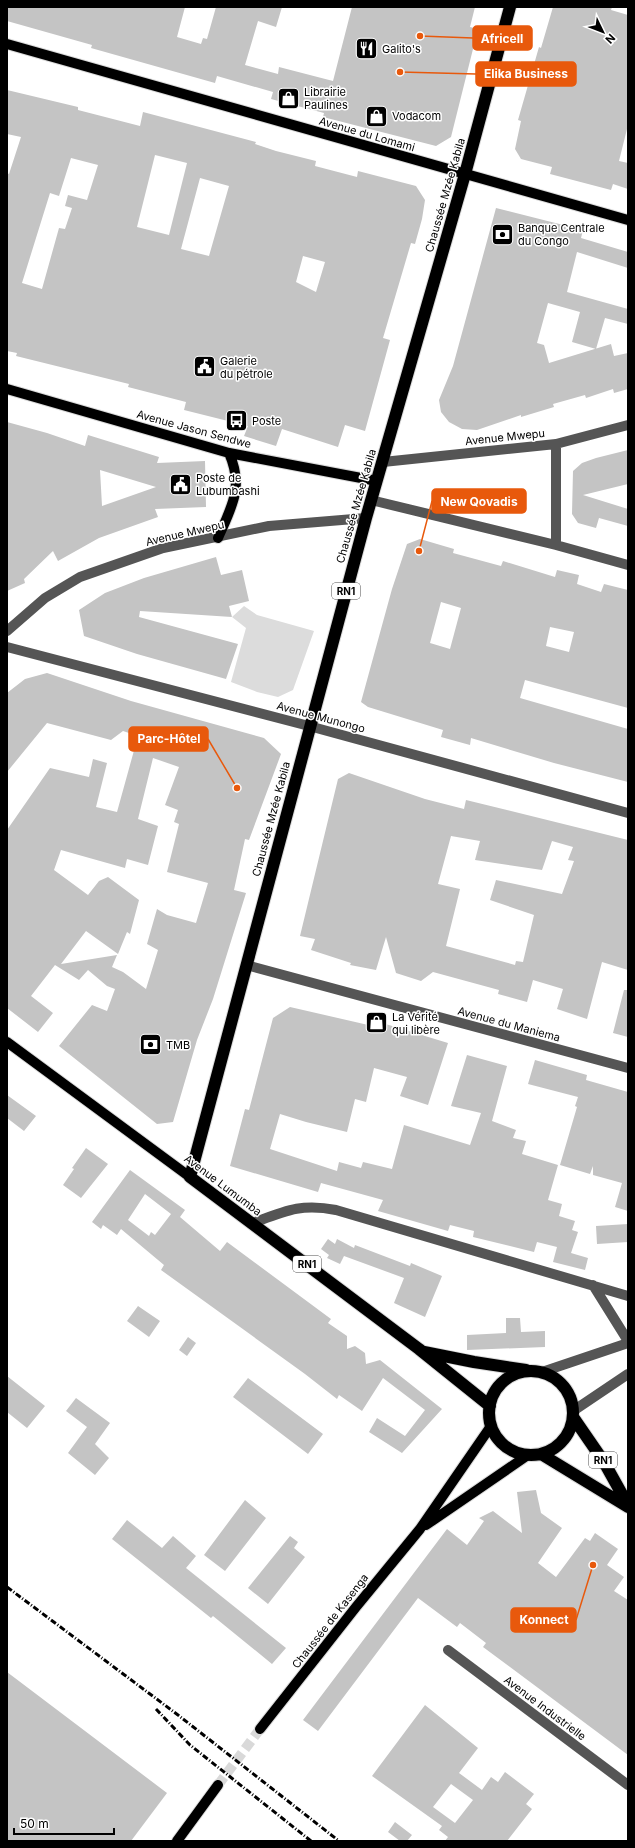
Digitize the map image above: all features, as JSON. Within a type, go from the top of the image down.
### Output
[{"type":"highway","name":"Chaussée Mzée Kabila","points":[[190,1177],[309,726],[366,518],[465,174],[510,7]]},
{"type":"highway","name":"Avenue Lumumba","points":[[190,1177],[423,1352],[490,1406]]},
{"type":"highway","name":"Avenue Lumumba","points":[[423,1352],[474,1362],[536,1371],[550,1375],[564,1386],[569,1394],[573,1414],[604,1462],[628,1506]]},
{"type":"highway","points":[[536,1371],[517,1374],[504,1381],[493,1396],[489,1416],[491,1426],[497,1437],[505,1446],[516,1452],[528,1455],[541,1454],[553,1449],[563,1441],[570,1430],[573,1414]]},
{"type":"highway","name":"Avenue Lumumba","points":[[541,1454],[628,1506]]},
{"type":"main road","name":"Avenue du Lomami","points":[[7,44],[628,220]]},
{"type":"main road","name":"Avenue Jason Sendwe","points":[[7,389],[229,453],[377,481]]},
{"type":"main road","points":[[218,538],[237,490],[235,468],[229,453]]},
{"type":"main road","name":"Avenue Lumumba","points":[[7,1042],[190,1177]]},
{"type":"main road","points":[[420,1530],[491,1426]]},
{"type":"main road","points":[[420,1530],[528,1455]]},
{"type":"main road","name":"Chaussée de Kasenga","points":[[260,1729],[356,1607],[420,1530]]},
{"type":"main road","points":[[177,1841],[218,1785]]},
{"type":"street","name":"Avenue Mwepu","points":[[383,462],[556,444],[628,425]]},
{"type":"street","points":[[556,444],[556,545]]},
{"type":"street","points":[[372,500],[556,545],[628,565]]},
{"type":"street","name":"Avenue Mwepu","points":[[7,631],[45,598],[80,577],[163,548],[218,538],[269,526],[366,518]]},
{"type":"street","name":"Avenue Munongo","points":[[7,647],[309,726],[628,813]]},
{"type":"street","name":"Avenue du Maniema","points":[[246,965],[628,1068]]},
{"type":"street","points":[[253,1223],[301,1207],[318,1206],[628,1296]]},
{"type":"street","points":[[536,1371],[628,1342],[593,1285]]},
{"type":"street","points":[[573,1414],[628,1374]]},
{"type":"street","name":"Avenue Industrielle","points":[[448,1650],[628,1785]]},
{"type":"shaded area","points":[[244,606],[257,615],[314,631],[293,690],[278,697],[257,692],[231,682],[246,628],[232,617]]},
{"type":"building","points":[[7,7],[185,7],[177,37],[201,44],[203,38],[207,39],[216,7],[282,7],[276,27],[258,21],[245,65],[278,74],[279,67],[333,81],[352,7],[475,7],[470,27],[478,29],[451,137],[436,146],[323,117],[324,113],[271,99],[273,92],[217,76],[215,83],[91,48],[92,45],[7,21]]},
{"type":"building","points":[[553,7],[612,7],[611,10],[628,15],[628,125],[619,161],[628,163],[628,189],[613,184],[611,190],[550,174],[552,167],[521,159],[515,149],[521,121],[518,120],[539,47],[541,48]]},
{"type":"building","points":[[7,90],[78,107],[78,110],[140,126],[143,112],[256,142],[255,144],[276,151],[316,161],[315,166],[357,177],[358,171],[416,186],[425,200],[422,219],[415,244],[411,243],[383,338],[390,340],[365,431],[345,425],[338,447],[282,429],[276,446],[244,436],[248,426],[184,410],[186,402],[128,387],[129,384],[16,356],[17,353],[7,351],[7,173],[9,174],[21,137],[7,134]],"holes":[[[155,155],[187,163],[169,235],[137,227]],[[71,158],[98,165],[87,200],[68,195],[65,206],[72,208],[65,229],[59,228],[42,289],[22,283],[50,193],[59,196]],[[200,178],[229,186],[209,256],[181,249]],[[303,256],[325,262],[316,292],[296,282]]]},
{"type":"building","points":[[496,208],[583,230],[581,238],[628,252],[628,268],[577,252],[567,292],[628,309],[628,324],[605,318],[596,349],[611,344],[614,356],[628,353],[628,389],[614,393],[613,389],[586,398],[585,395],[553,404],[554,407],[521,417],[521,415],[477,430],[462,429],[449,422],[441,412],[439,400],[453,366]],"holes":[[[548,303],[580,312],[572,342],[595,349],[549,363],[544,345],[537,343]]]},
{"type":"building","points":[[7,422],[47,433],[85,446],[88,435],[159,457],[157,463],[205,461],[206,507],[155,509],[158,517],[99,538],[58,561],[53,551],[24,579],[25,583],[7,591]],"holes":[[[100,470],[156,487],[102,506]]]},
{"type":"building","points":[[628,450],[628,484],[583,495],[628,509],[628,526],[599,518],[596,528],[578,523],[572,514],[573,471],[582,463]]},
{"type":"building","points":[[420,539],[454,549],[453,553],[501,566],[503,561],[555,577],[557,570],[579,575],[577,584],[601,592],[604,584],[628,590],[628,708],[525,680],[520,698],[628,729],[628,782],[554,763],[471,738],[470,745],[441,737],[443,730],[368,707],[361,702],[392,589],[407,544]],"holes":[[[441,602],[461,608],[450,649],[430,643]],[[550,627],[574,632],[569,652],[546,646]]]},
{"type":"building","points":[[216,557],[221,575],[242,570],[249,601],[229,606],[232,617],[140,611],[139,617],[238,644],[226,679],[137,654],[84,636],[79,610],[105,593],[144,578]]},
{"type":"building","points":[[47,673],[131,701],[264,738],[281,754],[249,840],[245,839],[234,890],[246,893],[213,999],[197,1040],[173,1122],[157,1124],[59,1046],[92,1005],[107,1011],[115,989],[107,986],[88,970],[79,980],[55,965],[31,996],[53,1013],[38,1032],[7,1008],[7,830],[50,768],[89,777],[93,759],[107,763],[96,807],[117,812],[138,736],[123,731],[111,740],[47,723],[7,772],[7,693],[25,679]],"holes":[[[153,758],[179,767],[165,805],[178,810],[174,822],[179,824],[167,872],[208,883],[196,923],[167,915],[157,909],[147,944],[158,950],[146,989],[123,972],[112,967],[117,955],[61,964],[86,931],[118,954],[127,932],[130,934],[139,900],[108,877],[99,881],[88,895],[54,870],[61,850],[125,868],[127,859],[148,865],[158,826],[138,819]]]},
{"type":"building","points":[[349,773],[425,799],[464,809],[466,800],[628,840],[628,970],[602,962],[587,1019],[557,1009],[563,989],[533,980],[527,1002],[498,994],[499,990],[433,972],[421,981],[396,973],[386,937],[376,970],[350,965],[351,963],[311,950],[315,939],[300,936],[338,779]],"holes":[[[451,836],[480,841],[475,860],[542,870],[552,841],[573,847],[568,860],[574,861],[562,894],[496,880],[490,900],[534,915],[523,962],[516,961],[515,965],[446,946],[460,889],[438,884]]]},
{"type":"building","points":[[624,990],[628,990],[628,1037],[613,1033]]},
{"type":"building","points":[[290,1007],[377,1027],[379,1022],[448,1043],[428,1105],[400,1096],[407,1077],[374,1068],[366,1102],[355,1099],[347,1132],[280,1114],[270,1149],[337,1171],[339,1162],[361,1168],[363,1162],[392,1169],[404,1125],[470,1145],[481,1113],[451,1106],[467,1055],[507,1066],[492,1121],[516,1130],[513,1138],[526,1141],[522,1154],[558,1165],[548,1200],[562,1204],[559,1216],[575,1221],[572,1230],[578,1232],[571,1253],[588,1258],[585,1270],[553,1262],[557,1247],[537,1242],[534,1252],[473,1237],[474,1231],[450,1225],[448,1231],[378,1211],[383,1200],[321,1183],[318,1192],[230,1166],[245,1109],[249,1110],[273,1018]]},
{"type":"building","points":[[535,1060],[587,1075],[586,1080],[628,1092],[628,1211],[615,1207],[622,1183],[593,1175],[593,1166],[590,1174],[560,1165],[577,1107],[575,1106],[578,1097],[528,1084]]},
{"type":"building","points":[[7,1095],[36,1116],[24,1131],[7,1118]]},
{"type":"building","points":[[86,1148],[108,1164],[81,1198],[63,1185],[74,1169],[72,1168]]},
{"type":"building","points":[[130,1170],[185,1210],[180,1217],[220,1251],[227,1242],[331,1319],[328,1323],[347,1336],[347,1349],[355,1346],[365,1353],[366,1364],[380,1360],[442,1409],[402,1453],[369,1432],[377,1418],[405,1436],[425,1410],[383,1378],[362,1411],[339,1395],[337,1399],[305,1374],[161,1270],[164,1265],[121,1229],[117,1235],[103,1225],[101,1229],[92,1222]],"holes":[[[145,1194],[171,1214],[155,1235],[151,1232],[149,1236],[128,1220]]]},
{"type":"building","points":[[628,1224],[628,1242],[597,1244],[596,1226]]},
{"type":"building","points":[[328,1239],[335,1244],[337,1239],[354,1248],[355,1245],[410,1266],[411,1263],[442,1276],[425,1317],[394,1303],[404,1278],[344,1256],[340,1264],[327,1258],[329,1255],[321,1249]]},
{"type":"building","points":[[138,1306],[160,1321],[149,1337],[127,1321]]},
{"type":"building","points":[[506,1318],[520,1318],[521,1332],[545,1331],[545,1347],[467,1350],[467,1335],[506,1333]]},
{"type":"building","points":[[188,1337],[196,1343],[187,1356],[179,1350]]},
{"type":"building","points":[[7,1376],[45,1406],[27,1428],[7,1412]]},
{"type":"building","points":[[248,1378],[323,1434],[308,1454],[233,1397]]},
{"type":"building","points":[[76,1398],[110,1423],[95,1444],[109,1458],[95,1475],[68,1453],[87,1427],[66,1411]]},
{"type":"building","points":[[536,1490],[541,1513],[562,1528],[538,1563],[556,1577],[585,1538],[590,1541],[595,1533],[618,1549],[607,1565],[624,1577],[614,1591],[628,1600],[628,1755],[483,1647],[486,1643],[460,1623],[457,1627],[418,1598],[318,1731],[303,1720],[447,1529],[467,1545],[484,1521],[479,1518],[493,1511],[522,1533],[517,1492]]},
{"type":"building","points":[[245,1500],[266,1518],[225,1571],[204,1555]]},
{"type":"building","points":[[127,1520],[162,1548],[173,1536],[196,1556],[186,1568],[286,1648],[272,1664],[213,1616],[211,1618],[112,1539]]},
{"type":"building","points":[[290,1536],[298,1542],[294,1548],[305,1557],[268,1604],[248,1588]]},
{"type":"building","points":[[7,1672],[167,1793],[131,1841],[7,1841]]},
{"type":"building","points":[[425,1705],[478,1748],[459,1773],[482,1790],[491,1777],[498,1782],[505,1772],[534,1794],[526,1804],[532,1809],[507,1841],[445,1841],[448,1837],[439,1830],[442,1826],[372,1776]],"holes":[[[451,1784],[473,1800],[455,1823],[433,1807]]]},
{"type":"building","points":[[395,1822],[412,1835],[407,1841],[400,1841],[388,1832]]},
{"type":"tunnel","points":[[218,1785],[260,1729]]},
{"type":"railway","points":[[7,1587],[178,1715],[339,1841]]},
{"type":"railway","points":[[156,1709],[190,1745],[311,1841]]},
{"type":"place","name":"Africell","points":[[420,36]]},
{"type":"place","name":"Galito's","points":[[367,49]]},
{"type":"place","name":"Elika Business","points":[[400,72]]},
{"type":"place","name":"Librairie Paulines","points":[[289,98]]},
{"type":"place","name":"Vodacom","points":[[377,116]]},
{"type":"place","name":"Banque Centrale du Congo","points":[[502,234]]},
{"type":"place","name":"Galerie du pétrole","points":[[204,367]]},
{"type":"place","name":"Poste","points":[[237,421]]},
{"type":"place","name":"Poste de Lubumbashi","points":[[181,484]]},
{"type":"place","name":"New Qovadis","points":[[419,551]]},
{"type":"place","name":"Parc-Hôtel","points":[[237,788]]},
{"type":"place","name":"La Vérité qui libère","points":[[376,1023]]},
{"type":"place","name":"TMB","points":[[150,1045]]},
{"type":"place","name":"Konnect","points":[[593,1565]]}]
